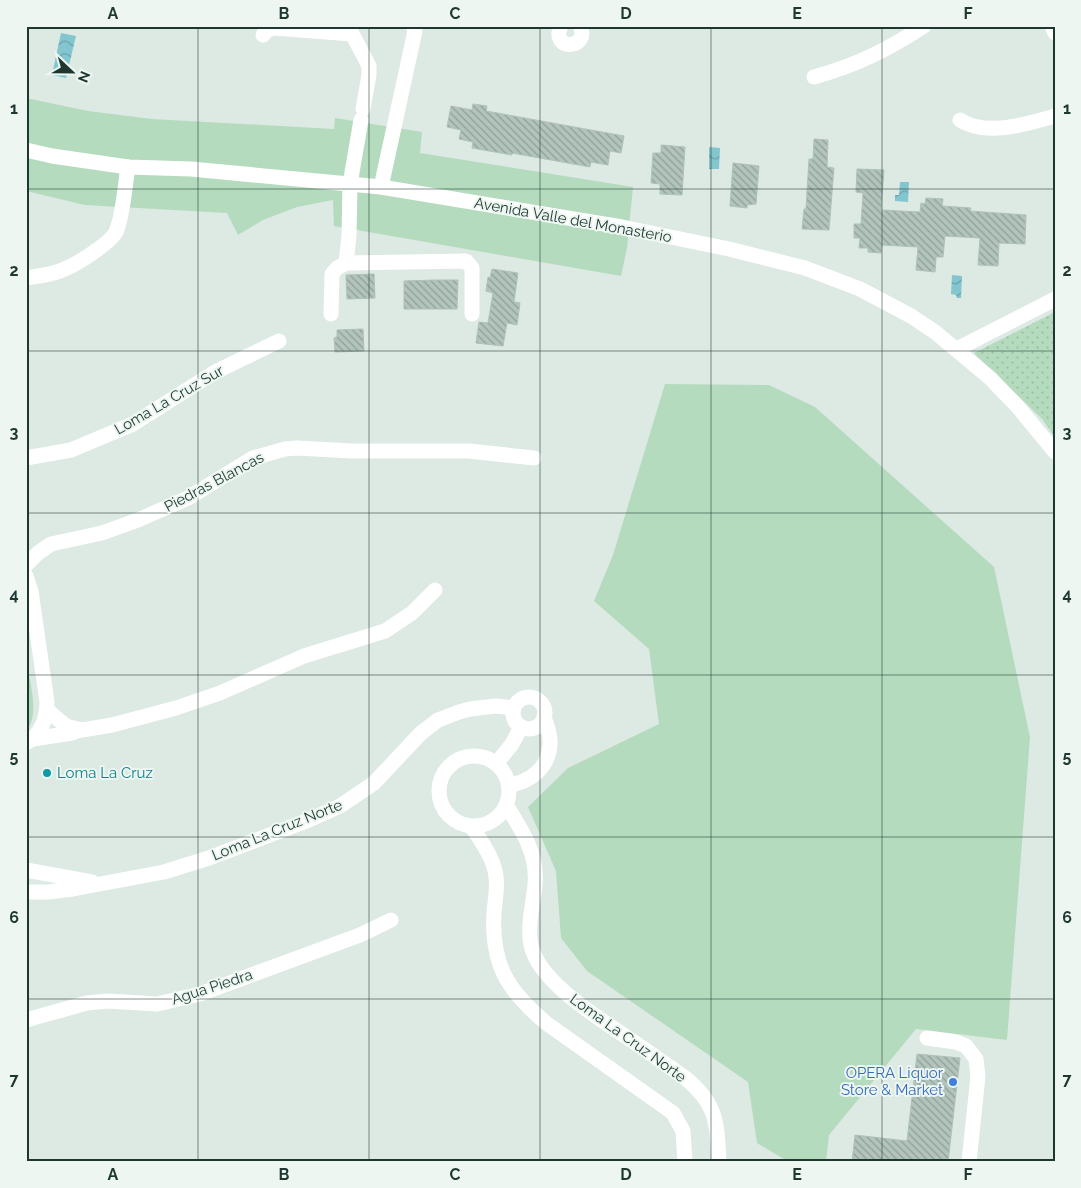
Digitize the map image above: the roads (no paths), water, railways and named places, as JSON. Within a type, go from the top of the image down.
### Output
[{"type":"street","points":[[381,187],[414,31],[413,26]]},
{"type":"street","points":[[561,26],[558,32],[560,39],[562,42],[570,45],[580,40],[582,33],[580,26]]},
{"type":"street","points":[[814,77],[867,59],[896,44],[924,26]]},
{"type":"street","points":[[1052,26],[1055,33]]},
{"type":"street","points":[[263,35],[267,30],[274,28],[350,30],[369,66],[350,184],[349,236],[346,263]]},
{"type":"street","points":[[960,120],[967,125],[985,128],[1003,127],[1055,116]]},
{"type":"street","name":"Avenida Valle del Monasterio","points":[[26,150],[52,156],[128,167],[191,169],[381,187],[622,227],[729,249],[805,268],[851,285],[886,302],[935,332],[958,349],[1004,393],[1055,452]]},
{"type":"street","points":[[26,278],[43,276],[68,268],[105,245],[113,237],[119,222],[128,167]]},
{"type":"street","points":[[331,314],[332,274],[336,268],[346,263],[466,262],[472,268],[472,314]]},
{"type":"street","points":[[958,349],[1055,299]]},
{"type":"street","name":"Loma La Cruz Sur","points":[[26,458],[71,450],[133,424],[215,372],[279,341]]},
{"type":"street","name":"Piedras Blancas","points":[[26,565],[38,552],[51,544],[102,533],[138,520],[188,498],[253,458],[285,449],[469,451],[534,458]]},
{"type":"street","points":[[26,576],[31,591],[47,710],[42,727],[28,742]]},
{"type":"street","points":[[28,742],[112,725],[176,708],[220,693],[304,656],[364,639],[386,630],[412,613],[435,590]]},
{"type":"street","points":[[509,785],[521,784],[531,779],[541,768],[549,754],[549,735],[541,704],[533,698],[522,699],[514,708],[515,721],[521,728],[537,727],[544,717]]},
{"type":"street","name":"Loma La Cruz Norte","points":[[26,892],[73,889],[147,876],[186,866],[325,814],[357,796],[374,783],[421,733],[438,720],[470,709],[496,706],[514,708]]},
{"type":"street","points":[[47,710],[66,726],[82,730]]},
{"type":"street","points":[[496,764],[512,744],[521,728]]},
{"type":"street","points":[[470,756],[482,757],[496,764],[504,773],[509,785],[506,805],[494,820],[472,827],[452,819],[444,810],[438,794],[440,782],[447,768],[462,758],[470,756]]},
{"type":"street","name":"Loma La Cruz Norte","points":[[506,805],[530,846],[535,865],[535,884],[528,927],[531,948],[544,970],[570,998],[684,1077],[701,1092],[715,1116],[719,1162]]},
{"type":"street","points":[[472,827],[488,852],[495,869],[494,946],[505,978],[529,1008],[546,1023],[673,1113],[683,1132],[685,1162]]},
{"type":"street","name":"Loma La Cruz Norte","points":[[26,870],[99,883]]},
{"type":"street","name":"Agua Piedra","points":[[26,1020],[87,1003],[108,1001],[158,1004],[200,994],[360,934],[391,920]]},
{"type":"street","points":[[926,1038],[956,1042],[966,1046],[976,1059],[978,1076],[969,1162]]},
{"type":"water","points":[[61,33],[76,36],[66,78],[52,75]]},
{"type":"water","points":[[709,147],[720,148],[719,169],[709,169]]},
{"type":"water","points":[[900,182],[909,182],[908,202],[895,201],[895,195],[899,195]]},
{"type":"water","points":[[952,275],[962,276],[961,298],[951,294]]},
{"type":"place","name":"Loma La Cruz","points":[[47,773]]},
{"type":"place","name":"OPERA Liquor Store & Market","points":[[953,1082]]}]
